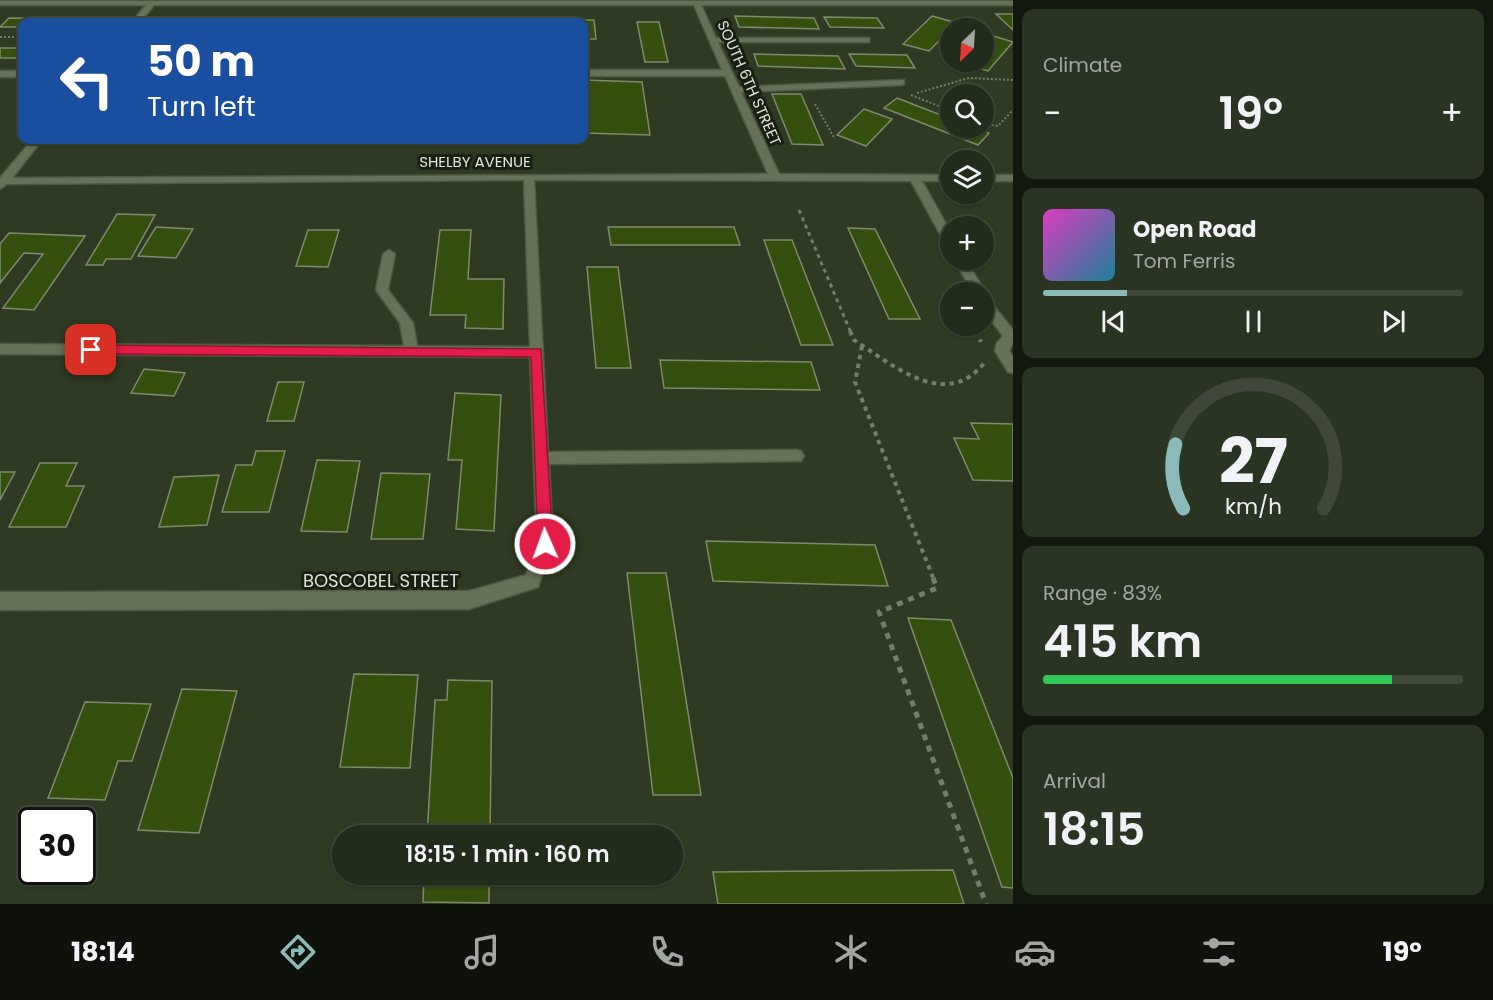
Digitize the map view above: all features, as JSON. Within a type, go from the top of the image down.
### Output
[{"type":"street","points":[[139,18],[152,2]]},
{"type":"street","name":"SOUTH 6TH STREET","points":[[696,2],[774,178]]},
{"type":"street","points":[[0,3],[1013,3]]},
{"type":"street","points":[[713,40],[866,40]]},
{"type":"street","points":[[588,73],[728,73]]},
{"type":"street","points":[[0,74],[18,74]]},
{"type":"street","points":[[735,90],[901,82]]},
{"type":"street","points":[[1,182],[34,144]]},
{"type":"street","name":"SHELBY AVENUE","points":[[1,182],[529,177],[940,178]]},
{"type":"street","name":"BOSCOBEL STREET","points":[[0,601],[469,600],[532,581],[545,544],[529,177]]},
{"type":"street","points":[[994,178],[1013,177]]},
{"type":"street","points":[[915,178],[940,223]]},
{"type":"street","points":[[389,254],[382,290],[411,329],[411,352]]},
{"type":"street","points":[[994,314],[1012,337],[1004,342],[1002,351],[1013,368]]},
{"type":"street","points":[[0,349],[537,352]]},
{"type":"street","points":[[542,458],[796,456]]},
{"type":"path","points":[[0,37],[18,37]]},
{"type":"path","points":[[910,94],[940,106]]},
{"type":"path","points":[[994,125],[998,126],[1013,110]]},
{"type":"path","points":[[799,210],[854,340],[912,378],[940,385],[974,376],[989,357]]},
{"type":"path","points":[[862,346],[855,382],[937,588],[879,612],[986,904]]},
{"type":"building","points":[[996,14],[1013,14],[1013,30]]},
{"type":"building","points":[[735,16],[814,18],[819,29],[739,27]]},
{"type":"building","points":[[932,16],[940,18],[940,40],[929,51],[903,44]]},
{"type":"building","points":[[824,17],[877,18],[884,28],[830,27]]},
{"type":"building","points":[[9,18],[18,18],[18,27],[0,27]]},
{"type":"building","points":[[588,20],[594,20],[596,39],[588,39]]},
{"type":"building","points":[[637,22],[659,22],[668,62],[645,62]]},
{"type":"building","points":[[994,36],[1013,42],[994,64]]},
{"type":"building","points":[[0,48],[18,48],[18,58],[0,58]]},
{"type":"building","points":[[754,54],[838,56],[845,69],[758,66]]},
{"type":"building","points":[[849,54],[907,55],[915,68],[856,66]]},
{"type":"building","points":[[588,80],[642,82],[650,135],[588,133]]},
{"type":"building","points":[[772,94],[801,94],[823,145],[792,144]]},
{"type":"building","points":[[897,98],[940,115],[940,130],[884,108]]},
{"type":"building","points":[[864,109],[892,119],[866,146],[837,135]]},
{"type":"building","points":[[960,138],[984,138],[978,145]]},
{"type":"building","points":[[117,214],[155,215],[131,259],[106,259],[103,265],[86,265]]},
{"type":"building","points":[[156,227],[193,229],[176,258],[138,256]]},
{"type":"building","points":[[608,227],[734,227],[740,245],[611,245]]},
{"type":"building","points":[[848,228],[875,229],[920,319],[889,319]]},
{"type":"building","points":[[308,230],[339,230],[328,267],[296,266]]},
{"type":"building","points":[[440,230],[471,230],[468,279],[504,279],[503,329],[465,328],[466,315],[430,315]]},
{"type":"building","points":[[9,233],[85,236],[34,310],[3,308],[43,254],[24,253],[0,283],[0,244]]},
{"type":"building","points":[[764,240],[792,240],[833,345],[801,345]]},
{"type":"building","points":[[587,267],[618,267],[631,368],[596,368]]},
{"type":"building","points":[[660,360],[811,362],[820,390],[664,388]]},
{"type":"building","points":[[144,369],[185,373],[174,396],[131,393]]},
{"type":"building","points":[[278,382],[304,382],[294,421],[267,421]]},
{"type":"building","points":[[455,393],[501,395],[494,531],[456,529],[462,460],[448,460]]},
{"type":"building","points":[[971,423],[1013,424],[1013,481],[973,480],[954,438],[979,439]]},
{"type":"building","points":[[256,451],[285,451],[269,512],[222,512],[236,465],[252,465]]},
{"type":"building","points":[[317,460],[360,461],[347,532],[301,531]]},
{"type":"building","points":[[40,463],[77,463],[66,486],[84,486],[66,527],[9,527]]},
{"type":"building","points":[[0,472],[15,472],[0,500]]},
{"type":"building","points":[[381,473],[430,474],[423,539],[371,539]]},
{"type":"building","points":[[219,475],[207,525],[159,527],[174,477]]},
{"type":"building","points":[[706,541],[875,545],[888,586],[713,581]]},
{"type":"building","points":[[627,573],[666,573],[701,795],[653,795]]},
{"type":"building","points":[[908,618],[951,620],[1013,778],[1013,888],[1002,887]]},
{"type":"building","points":[[354,674],[418,675],[410,768],[340,767]]},
{"type":"building","points":[[448,680],[492,681],[490,825],[428,825],[435,700],[447,700]]},
{"type":"building","points":[[182,689],[237,691],[199,833],[138,830]]},
{"type":"building","points":[[85,702],[151,704],[132,761],[118,761],[105,800],[48,798]]},
{"type":"building","points":[[953,870],[964,904],[718,904],[713,872]]},
{"type":"building","points":[[424,885],[489,885],[489,903],[423,902]]},
{"type":"route","points":[[91,350],[537,352],[545,544]]}]
